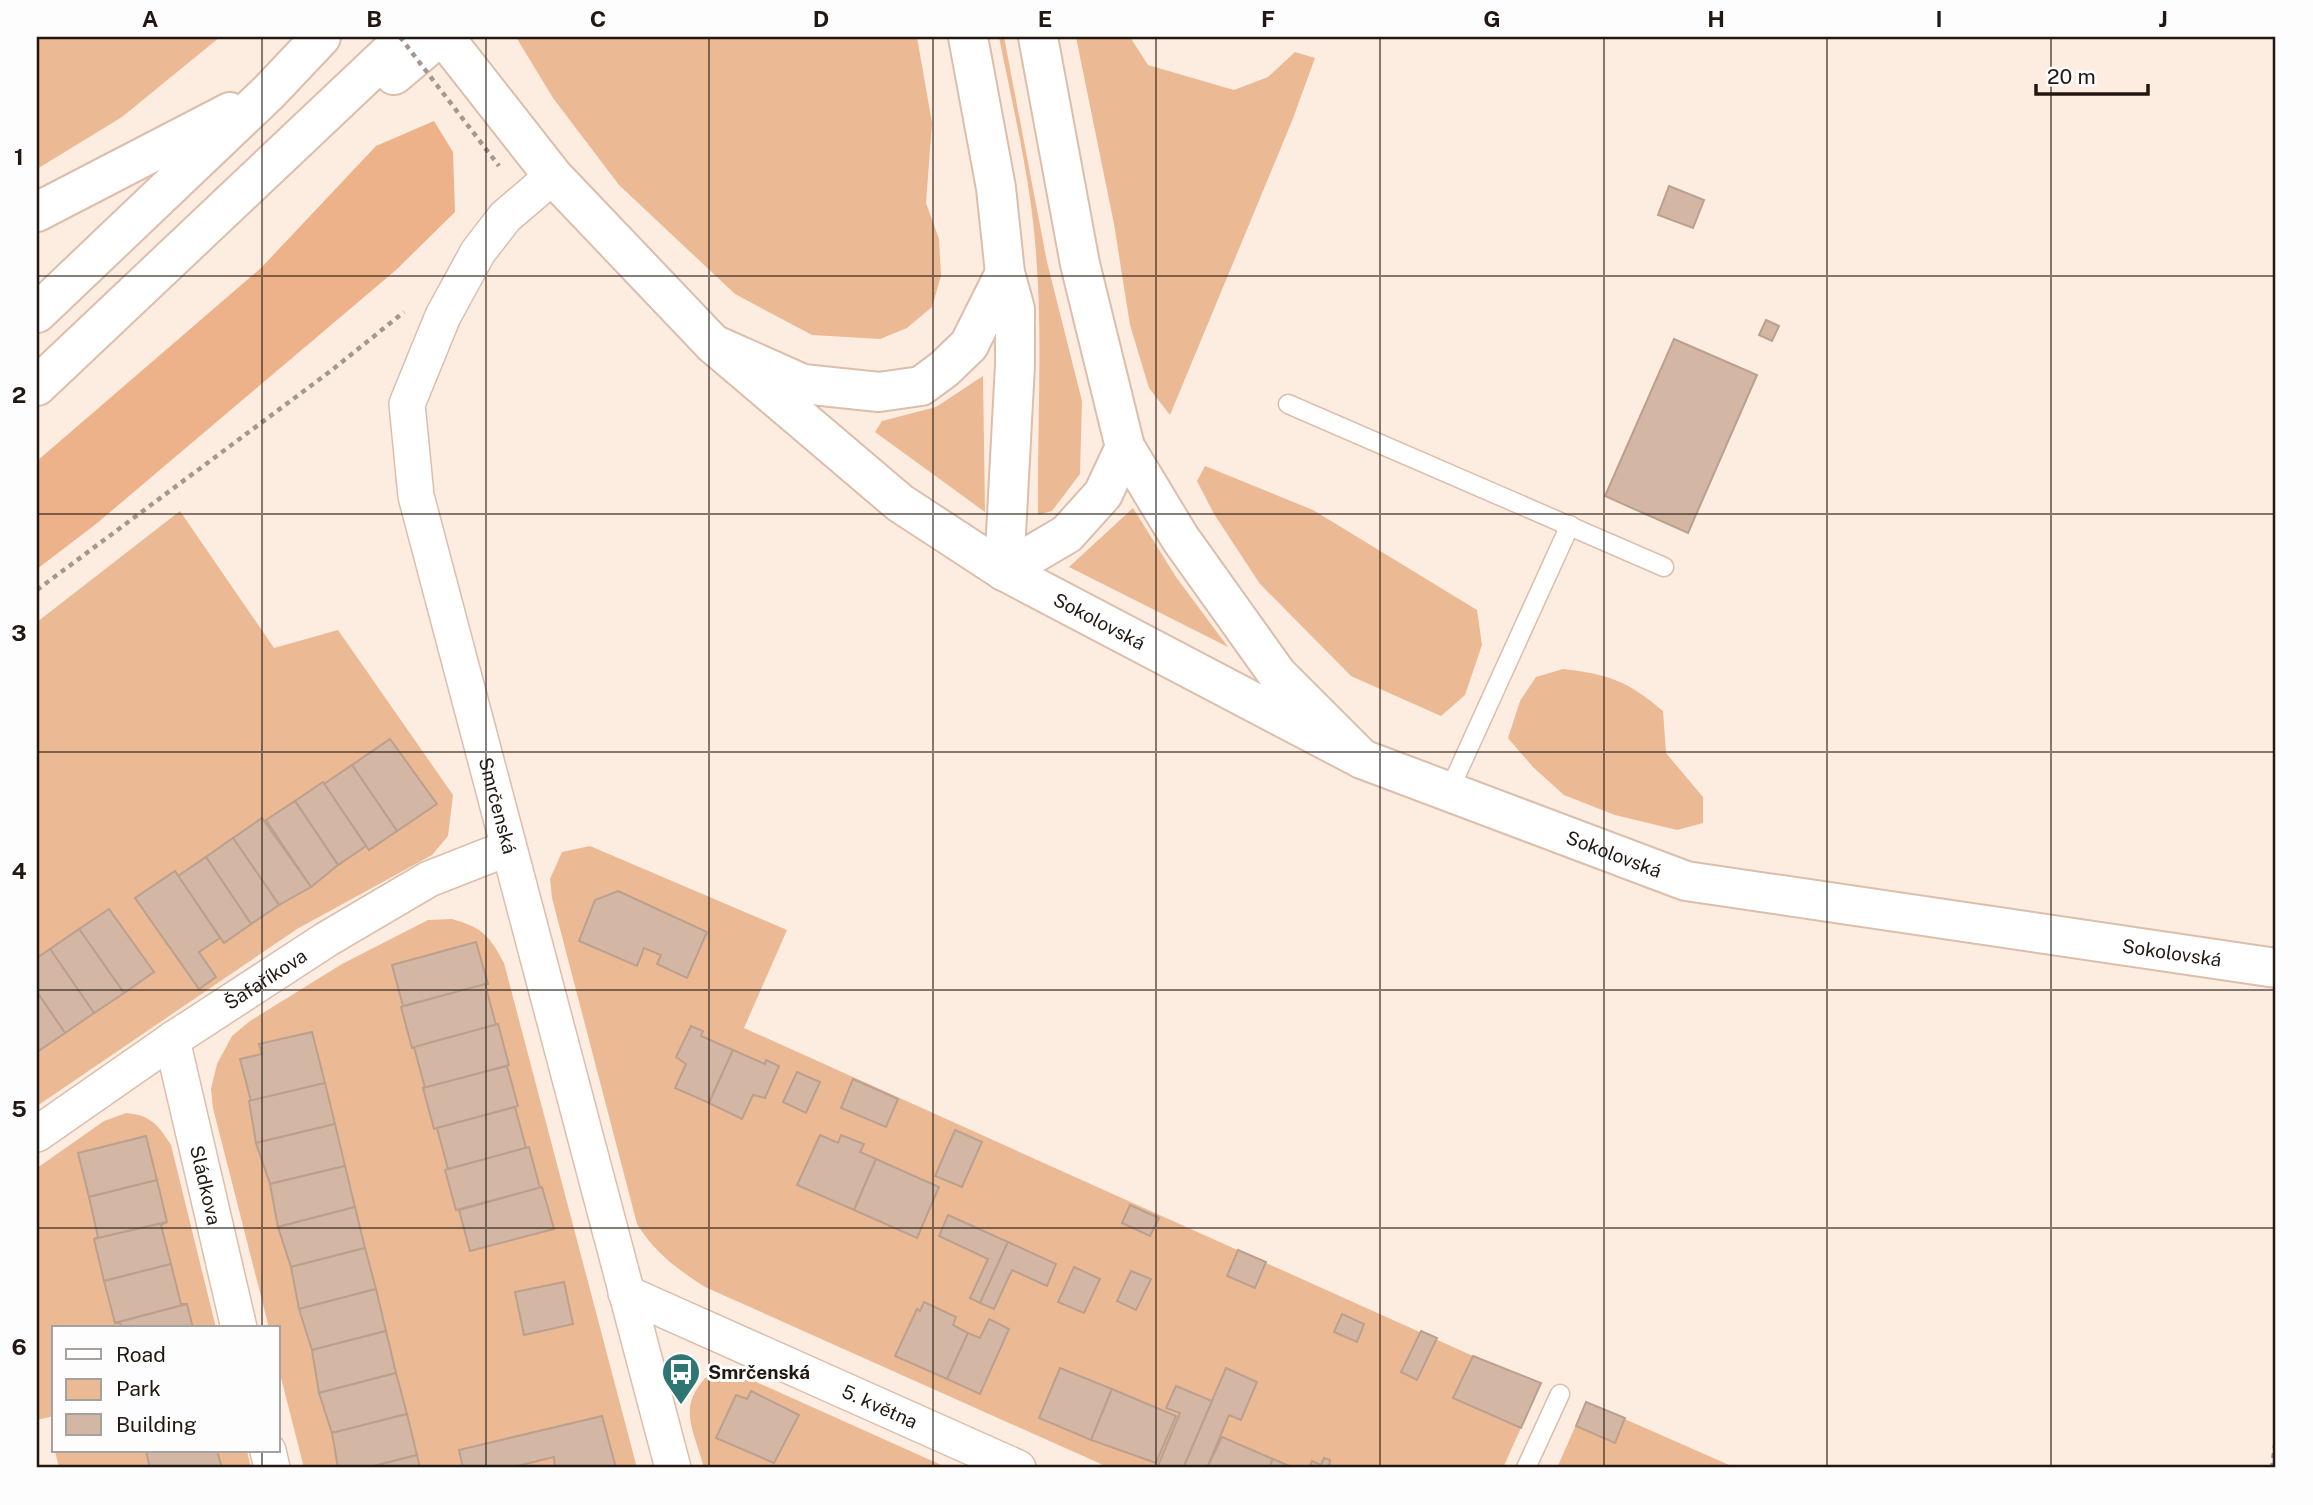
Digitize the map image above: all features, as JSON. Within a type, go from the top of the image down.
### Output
[{"type":"main road","points":[[37,313],[269,92],[321,37]]},
{"type":"main road","points":[[37,386],[406,37]]},
{"type":"main road","points":[[139,291],[442,37]]},
{"type":"main road","name":"Sokolovská","points":[[442,37],[514,156],[552,176],[713,344],[900,503],[1004,571],[1362,759],[1686,881],[2276,968]]},
{"type":"main road","points":[[968,37],[996,188],[1005,273],[1015,309],[1016,365],[1004,571]]},
{"type":"main road","points":[[1038,37],[1080,264],[1125,447],[1180,538],[1277,674],[1362,759]]},
{"type":"main road","points":[[37,212],[269,92]]},
{"type":"main road","points":[[713,344],[803,384],[879,392],[921,386],[969,345],[1005,273]]},
{"type":"main road","points":[[1004,571],[1067,534],[1103,494],[1125,447]]},
{"type":"street","name":"Smrčenská","points":[[552,176],[505,217],[478,252],[443,316],[407,404],[416,496],[673,1468]]},
{"type":"street","name":"Šafaříkova","points":[[37,1134],[172,1040],[327,939],[429,879],[508,848]]},
{"type":"street","name":"Sládkova","points":[[172,1040],[239,1326]]},
{"type":"street","name":"5. května","points":[[626,1293],[1018,1468]]},
{"type":"lane","points":[[1288,404],[1664,566]]},
{"type":"lane","points":[[1449,791],[1570,525]]},
{"type":"lane","points":[[1526,1468],[1560,1394]]},
{"type":"path","points":[[400,37],[514,156]]},
{"type":"path","points":[[37,590],[331,370],[405,311]]},
{"type":"path","points":[[2272,1468],[2276,1438]]},
{"type":"green space","points":[[37,37],[220,37],[122,117],[37,169]]},
{"type":"green space","points":[[516,37],[917,37],[932,123],[926,203],[939,239],[941,276],[932,307],[907,328],[880,339],[812,335],[735,294],[619,185],[553,98]]},
{"type":"green space","points":[[999,37],[1004,37],[1047,262],[1082,401],[1080,474],[1052,511],[1038,515],[1039,351],[1034,226],[1026,171]]},
{"type":"green space","points":[[1076,37],[1130,37],[1148,65],[1234,90],[1268,77],[1295,52],[1315,58],[1292,121],[1170,415],[1149,388],[1130,325],[1114,224]]},
{"type":"green space","points":[[983,376],[985,512],[875,432],[882,421],[936,407]]},
{"type":"green space","points":[[1205,466],[1313,510],[1477,610],[1482,645],[1465,695],[1441,716],[1351,676],[1260,584],[1214,514],[1197,481]]},
{"type":"green space","points":[[1133,508],[1176,577],[1228,647],[1069,567]]},
{"type":"green space","points":[[180,511],[274,648],[338,630],[453,795],[448,836],[432,855],[297,929],[37,1106],[37,622]]},
{"type":"green space","points":[[1563,669],[1593,673],[1617,681],[1639,692],[1663,711],[1666,753],[1703,797],[1703,823],[1677,830],[1615,815],[1564,795],[1533,767],[1508,738],[1520,701],[1536,677]]},
{"type":"green space","points":[[590,846],[787,930],[744,1028],[1473,1356],[1541,1383],[1503,1468],[1110,1468],[694,1280],[659,1252],[637,1224],[552,898],[550,879],[562,852]]},
{"type":"green space","points":[[452,919],[478,929],[494,946],[504,963],[637,1468],[304,1468],[280,1374],[280,1326],[268,1326],[213,1108],[211,1089],[217,1064],[232,1036],[250,1021],[342,964],[428,920]]},
{"type":"green space","points":[[126,1113],[142,1116],[153,1122],[171,1145],[216,1326],[52,1326],[52,1416],[37,1420],[37,1168],[104,1121]]},
{"type":"green space","points":[[714,1369],[743,1376],[948,1468],[704,1468],[692,1427],[691,1405],[694,1394]]},
{"type":"green space","points":[[1586,1402],[1736,1468],[1557,1468]]},
{"type":"green space","points":[[55,1452],[247,1452],[251,1468],[59,1468]]},
{"type":"shaded area","points":[[434,121],[453,152],[455,212],[396,270],[96,524],[37,569],[37,461],[261,268],[376,146]]},
{"type":"building","points":[[1669,186],[1704,200],[1693,228],[1658,215]]},
{"type":"building","points":[[1766,320],[1779,326],[1772,341],[1759,335]]},
{"type":"building","points":[[1674,339],[1757,375],[1688,533],[1605,496]]},
{"type":"building","points":[[390,739],[437,804],[397,831],[352,765]]},
{"type":"building","points":[[352,765],[397,831],[369,850],[324,784]]},
{"type":"building","points":[[323,782],[366,846],[338,865],[295,801]]},
{"type":"building","points":[[295,801],[338,865],[311,887],[266,820]]},
{"type":"building","points":[[262,818],[311,887],[279,905],[233,838]]},
{"type":"building","points":[[233,838],[279,905],[251,924],[206,857]]},
{"type":"building","points":[[206,857],[251,924],[224,943],[178,876]]},
{"type":"building","points":[[175,871],[220,938],[199,952],[216,977],[199,989],[135,898]]},
{"type":"building","points":[[618,891],[707,932],[687,978],[657,964],[661,955],[644,948],[637,966],[579,941],[595,900]]},
{"type":"building","points":[[109,909],[154,972],[124,993],[79,929]]},
{"type":"building","points":[[79,929],[124,993],[94,1013],[50,949]]},
{"type":"building","points":[[476,942],[488,984],[403,1006],[392,965]]},
{"type":"building","points":[[50,949],[94,1013],[65,1033],[37,992],[37,958]]},
{"type":"building","points":[[485,984],[496,1025],[412,1048],[401,1007]]},
{"type":"building","points":[[37,992],[65,1033],[37,1052]]},
{"type":"building","points":[[498,1024],[509,1065],[425,1088],[414,1047]]},
{"type":"building","points":[[691,1026],[703,1031],[701,1036],[733,1050],[709,1103],[675,1088],[686,1064],[676,1057]]},
{"type":"building","points":[[312,1032],[325,1083],[251,1101],[240,1059],[262,1054],[259,1044]]},
{"type":"building","points":[[733,1050],[765,1064],[766,1060],[779,1066],[765,1098],[753,1095],[742,1119],[709,1103]]},
{"type":"building","points":[[507,1066],[518,1106],[434,1129],[423,1088]]},
{"type":"building","points":[[797,1072],[820,1082],[806,1113],[783,1102]]},
{"type":"building","points":[[853,1079],[898,1099],[886,1127],[841,1108]]},
{"type":"building","points":[[325,1083],[335,1124],[256,1143],[249,1101]]},
{"type":"building","points":[[515,1107],[526,1148],[448,1169],[437,1128]]},
{"type":"building","points":[[335,1124],[345,1166],[270,1184],[256,1143]]},
{"type":"building","points":[[955,1130],[982,1142],[962,1187],[935,1176]]},
{"type":"building","points":[[820,1135],[838,1143],[841,1135],[864,1144],[860,1152],[876,1159],[854,1210],[797,1185]]},
{"type":"building","points":[[146,1136],[157,1180],[89,1197],[78,1153]]},
{"type":"building","points":[[529,1147],[540,1188],[456,1210],[445,1170]]},
{"type":"building","points":[[876,1159],[939,1187],[917,1238],[854,1210]]},
{"type":"building","points":[[345,1166],[355,1207],[278,1227],[270,1184]]},
{"type":"building","points":[[157,1180],[167,1222],[94,1239],[98,1237],[89,1197]]},
{"type":"building","points":[[542,1187],[554,1229],[470,1251],[459,1210]]},
{"type":"building","points":[[1130,1205],[1159,1218],[1150,1236],[1122,1223]]},
{"type":"building","points":[[355,1207],[365,1248],[291,1267],[278,1227]]},
{"type":"building","points":[[948,1215],[1008,1242],[980,1303],[970,1298],[988,1259],[939,1236]]},
{"type":"building","points":[[167,1222],[161,1225],[171,1264],[104,1281],[94,1239]]},
{"type":"building","points":[[1008,1242],[1056,1264],[1047,1286],[1012,1270],[994,1309],[980,1303]]},
{"type":"building","points":[[365,1248],[376,1289],[299,1309],[291,1267]]},
{"type":"building","points":[[1238,1250],[1266,1262],[1255,1288],[1227,1276]]},
{"type":"building","points":[[171,1264],[181,1304],[187,1304],[115,1323],[104,1281]]},
{"type":"building","points":[[1074,1267],[1100,1279],[1084,1313],[1058,1302]]},
{"type":"building","points":[[1131,1271],[1151,1279],[1136,1310],[1117,1301]]},
{"type":"building","points":[[564,1282],[573,1324],[524,1335],[515,1292]]},
{"type":"building","points":[[376,1289],[386,1331],[312,1350],[299,1309]]},
{"type":"building","points":[[924,1302],[956,1317],[953,1325],[968,1333],[947,1379],[895,1356],[917,1309],[920,1311]]},
{"type":"building","points":[[187,1304],[192,1326],[121,1326],[120,1323],[115,1323]]},
{"type":"building","points":[[1342,1314],[1364,1324],[1357,1342],[1334,1332]]},
{"type":"building","points":[[989,1319],[1009,1329],[980,1394],[947,1379],[968,1333],[980,1338]]},
{"type":"building","points":[[386,1331],[396,1373],[319,1393],[312,1350]]},
{"type":"building","points":[[1421,1331],[1437,1338],[1417,1380],[1401,1372]]},
{"type":"building","points":[[1473,1356],[1541,1383],[1521,1428],[1453,1398]]},
{"type":"building","points":[[1060,1368],[1112,1389],[1091,1440],[1039,1418]]},
{"type":"building","points":[[1226,1368],[1257,1382],[1241,1420],[1229,1415],[1207,1468],[1183,1468]]},
{"type":"building","points":[[396,1373],[407,1414],[332,1433],[319,1393]]},
{"type":"building","points":[[1176,1386],[1212,1401],[1183,1468],[1157,1468],[1180,1413],[1166,1408]]},
{"type":"building","points":[[1112,1389],[1176,1416],[1156,1463],[1091,1440]]},
{"type":"building","points":[[751,1391],[799,1415],[774,1463],[716,1438],[736,1395],[747,1399]]},
{"type":"building","points":[[1586,1402],[1625,1418],[1615,1443],[1576,1426]]},
{"type":"building","points":[[407,1414],[417,1455],[366,1468],[338,1468],[332,1433]]},
{"type":"building","points":[[602,1416],[616,1468],[555,1468],[554,1457],[509,1468],[463,1468],[459,1450]]},
{"type":"building","points":[[1222,1437],[1273,1459],[1269,1468],[1207,1468]]},
{"type":"building","points":[[146,1452],[217,1452],[222,1468],[150,1468]]},
{"type":"building","points":[[417,1455],[420,1468],[366,1468]]},
{"type":"building","points":[[1324,1458],[1330,1460],[1329,1468],[1309,1468],[1312,1461],[1321,1465]]},
{"type":"building","points":[[1273,1459],[1294,1468],[1269,1468]]},
{"type":"place","name":"Smrčenská","points":[[681,1406]]}]
